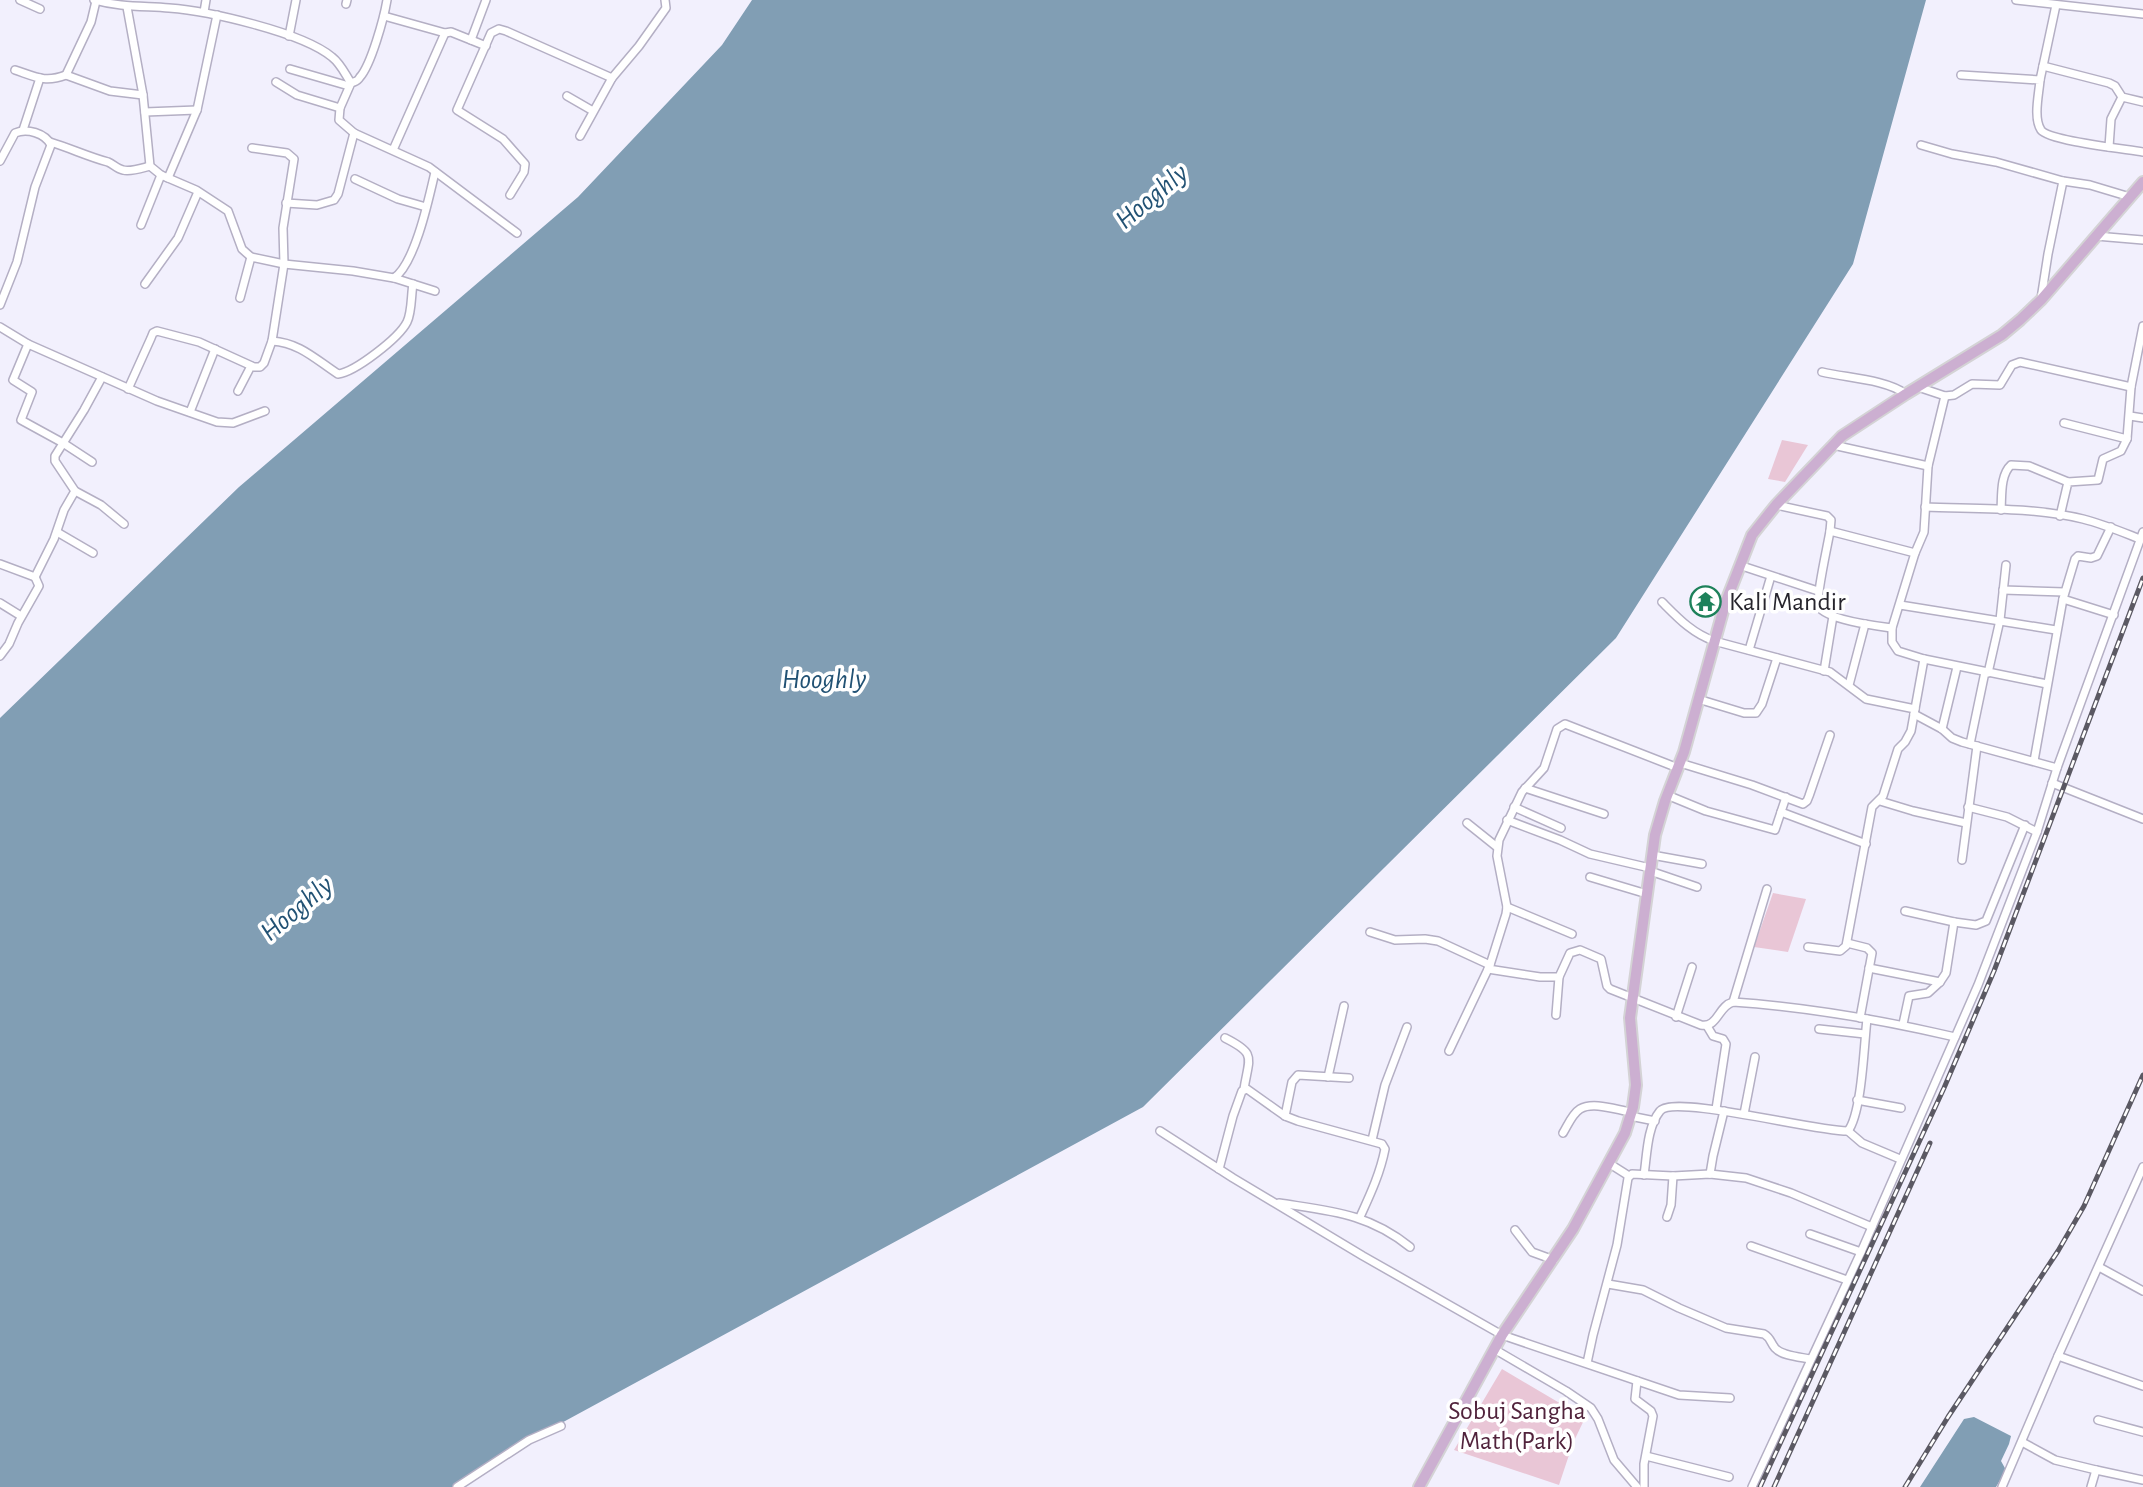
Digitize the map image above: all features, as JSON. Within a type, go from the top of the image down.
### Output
[{"type":"main road","points":[[1419,1487],[1502,1335],[1554,1259],[1610,1164],[1631,1114],[1636,1085],[1630,1025],[1632,999],[1659,820],[1679,766],[1714,641],[1739,565],[1752,535],[1776,505],[1842,436],[2002,335],[2041,300],[2143,182]]},
{"type":"street","points":[[20,0],[40,9]]},
{"type":"street","points":[[66,75],[90,22],[95,0],[204,12],[289,36],[331,56],[350,84]]},
{"type":"street","points":[[204,12],[206,0]]},
{"type":"street","points":[[289,36],[296,0]]},
{"type":"street","points":[[290,69],[350,84],[357,81],[365,71],[387,0]]},
{"type":"street","points":[[471,40],[486,0]]},
{"type":"street","points":[[580,136],[612,78],[666,8],[665,0]]},
{"type":"street","points":[[2016,0],[2143,14]]},
{"type":"street","points":[[131,4],[150,166]]},
{"type":"street","points":[[2056,5],[2039,80],[2037,118],[2042,131],[2055,137],[2143,152]]},
{"type":"street","points":[[141,225],[197,110],[217,15]]},
{"type":"street","points":[[384,16],[445,33],[451,32],[486,46]]},
{"type":"street","points":[[510,195],[524,172],[525,163],[503,139],[457,110],[494,30],[506,31],[612,78]]},
{"type":"street","points":[[393,150],[445,33]]},
{"type":"street","points":[[2043,66],[2109,83],[2115,86],[2122,97],[2143,102]]},
{"type":"street","points":[[15,71],[52,80],[66,75],[110,91],[143,95]]},
{"type":"street","points":[[1961,75],[2039,80]]},
{"type":"street","points":[[23,130],[40,78]]},
{"type":"street","points":[[276,82],[287,91],[340,108]]},
{"type":"street","points":[[350,84],[340,108],[340,120],[354,133],[419,161],[517,233]]},
{"type":"street","points":[[567,96],[593,111]]},
{"type":"street","points":[[2109,147],[2111,119],[2122,97]]},
{"type":"street","points":[[145,112],[197,110]]},
{"type":"street","points":[[0,161],[15,133],[29,130],[50,142],[126,171],[150,166],[228,211],[242,249],[251,257],[284,264],[394,278],[435,291]]},
{"type":"street","points":[[286,202],[317,205],[334,200],[338,194],[354,133]]},
{"type":"street","points":[[0,305],[17,262],[35,187],[50,142]]},
{"type":"street","points":[[1921,145],[2130,197]]},
{"type":"street","points":[[128,389],[155,332],[182,337],[257,368],[263,366],[272,341],[275,307],[284,264],[286,202],[294,163],[292,156],[287,153],[252,148]]},
{"type":"street","points":[[394,278],[400,273],[414,246],[435,172]]},
{"type":"street","points":[[355,179],[398,199],[426,207]]},
{"type":"street","points":[[2041,300],[2063,181]]},
{"type":"street","points":[[145,284],[178,238],[198,192]]},
{"type":"street","points":[[2095,236],[2143,240]]},
{"type":"street","points":[[240,298],[251,257]]},
{"type":"street","points":[[272,341],[283,341],[297,346],[338,374],[347,372],[391,342],[406,325],[413,284]]},
{"type":"street","points":[[2001,510],[2004,478],[2011,465],[2029,466],[2068,482],[2098,480],[2103,459],[2121,451],[2127,439],[2131,387],[2143,326]]},
{"type":"street","points":[[0,327],[28,344],[128,389],[225,424],[264,411]]},
{"type":"street","points":[[28,344],[13,378],[32,392],[21,420],[64,443],[92,463]]},
{"type":"street","points":[[190,412],[215,349]]},
{"type":"street","points":[[1917,387],[1945,396],[1954,395],[1972,384],[2000,385],[2012,365],[2020,362],[2131,387]]},
{"type":"street","points":[[239,391],[251,366]]},
{"type":"street","points":[[1822,372],[1881,384],[1906,394]]},
{"type":"street","points":[[102,377],[54,461],[75,491],[101,505],[124,524]]},
{"type":"street","points":[[1945,396],[1928,466],[1924,532],[1892,628],[1892,642],[1895,648],[1904,653],[1924,659],[2047,684]]},
{"type":"street","points":[[2130,416],[2143,418]]},
{"type":"street","points":[[2064,423],[2127,439]]},
{"type":"street","points":[[1833,445],[1928,466]]},
{"type":"street","points":[[2060,516],[2068,482]]},
{"type":"street","points":[[34,577],[75,491]]},
{"type":"street","points":[[1776,505],[1827,516],[1831,520],[1818,591],[1820,608],[1833,616],[1892,628]]},
{"type":"street","points":[[1752,1487],[1872,1227],[1978,985],[2037,832],[2057,768],[2142,536],[2082,519],[2060,516],[1925,507]]},
{"type":"street","points":[[2034,761],[2063,596],[2076,557],[2097,556],[2110,527]]},
{"type":"street","points":[[1829,531],[1916,553]]},
{"type":"street","points":[[57,532],[93,553]]},
{"type":"street","points":[[0,564],[34,577],[39,586],[0,656]]},
{"type":"street","points":[[1739,565],[1818,591]]},
{"type":"street","points":[[1962,860],[1973,745],[2000,620],[2006,565]]},
{"type":"street","points":[[1749,650],[1771,576]]},
{"type":"street","points":[[2003,590],[2063,596],[2114,615]]},
{"type":"street","points":[[1662,602],[1692,631],[1714,641],[1836,675],[1866,699],[1914,712],[1952,738],[2057,768]]},
{"type":"street","points":[[0,603],[21,616]]},
{"type":"street","points":[[1900,605],[2056,630]]},
{"type":"street","points":[[1824,671],[1833,616]]},
{"type":"street","points":[[1849,685],[1865,624]]},
{"type":"street","points":[[1698,699],[1744,713],[1756,713],[1762,704],[1777,658]]},
{"type":"street","points":[[1808,947],[1840,951],[1847,943],[1872,807],[1880,801],[1898,749],[1911,731],[1924,659]]},
{"type":"street","points":[[1942,729],[1957,667]]},
{"type":"street","points":[[1450,1051],[1489,967],[1507,907],[1497,847],[1507,820],[1525,788],[1545,768],[1557,729],[1565,724],[1679,766],[1803,804],[1807,801],[1830,735]]},
{"type":"street","points":[[2052,783],[2143,819]]},
{"type":"street","points":[[1525,788],[1604,814]]},
{"type":"street","points":[[1667,796],[1706,811],[1775,830],[1786,797]]},
{"type":"street","points":[[1880,801],[1966,823]]},
{"type":"street","points":[[1514,807],[1561,828]]},
{"type":"street","points":[[1968,807],[2000,814],[2037,832]]},
{"type":"street","points":[[1781,812],[1866,844]]},
{"type":"street","points":[[1507,820],[1590,854],[1650,870],[1697,887]]},
{"type":"street","points":[[1467,823],[1497,847]]},
{"type":"street","points":[[1905,911],[1976,925],[1986,921],[2025,825]]},
{"type":"street","points":[[1652,855],[1702,864]]},
{"type":"street","points":[[1590,877],[1647,894]]},
{"type":"street","points":[[1733,1002],[1767,889]]},
{"type":"street","points":[[1507,907],[1572,934]]},
{"type":"street","points":[[1903,1024],[1909,996],[1928,993],[1946,972],[1954,922]]},
{"type":"street","points":[[1370,932],[1395,940],[1438,941],[1489,967],[1559,977]]},
{"type":"street","points":[[1847,943],[1872,951],[1857,1100],[1853,1123],[1848,1131]]},
{"type":"street","points":[[1556,1015],[1559,977],[1570,953],[1580,950],[1601,959],[1607,988],[1676,1017],[1707,1026],[1713,1024],[1726,1004],[1733,1002],[1903,1024],[1955,1037]]},
{"type":"street","points":[[1676,1017],[1692,967]]},
{"type":"street","points":[[1870,968],[1940,982]]},
{"type":"street","points":[[1328,1077],[1344,1006]]},
{"type":"street","points":[[1707,1026],[1713,1036],[1723,1039],[1726,1045],[1710,1174]]},
{"type":"street","points":[[1372,1140],[1385,1085],[1407,1027]]},
{"type":"street","points":[[1819,1029],[1865,1034]]},
{"type":"street","points":[[1219,1168],[1233,1116],[1244,1089],[1248,1056],[1244,1048],[1226,1038]]},
{"type":"street","points":[[1744,1114],[1755,1057]]},
{"type":"street","points":[[1285,1116],[1294,1077],[1302,1074],[1349,1078]]},
{"type":"street","points":[[1244,1089],[1251,1090],[1285,1116],[1382,1143],[1385,1149],[1373,1192],[1360,1217]]},
{"type":"street","points":[[1857,1100],[1901,1108]]},
{"type":"street","points":[[1563,1133],[1579,1110],[1586,1107],[1655,1121]]},
{"type":"street","points":[[1644,1175],[1655,1121],[1667,1107],[1720,1110],[1848,1131],[1862,1143],[1900,1159]]},
{"type":"street","points":[[1160,1131],[1363,1256],[1502,1335],[1686,1396],[1730,1398]]},
{"type":"street","points":[[1610,1164],[1629,1176],[1710,1174],[1746,1178],[1872,1227]]},
{"type":"street","points":[[2002,1487],[2143,1167]]},
{"type":"street","points":[[1587,1363],[1617,1245],[1629,1176]]},
{"type":"street","points":[[1667,1217],[1671,1205],[1673,1176]]},
{"type":"street","points":[[1275,1202],[1360,1217],[1386,1230],[1410,1247]]},
{"type":"street","points":[[1515,1230],[1532,1252],[1554,1259]]},
{"type":"street","points":[[1810,1234],[1861,1251]]},
{"type":"street","points":[[1751,1246],[1847,1280]]},
{"type":"street","points":[[2099,1267],[2143,1291]]},
{"type":"street","points":[[1608,1283],[1643,1290],[1726,1328],[1764,1334],[1780,1352],[1810,1359]]},
{"type":"street","points":[[1494,1349],[1591,1408],[1614,1461],[1637,1487]]},
{"type":"street","points":[[2058,1356],[2143,1386]]},
{"type":"street","points":[[1637,1381],[1635,1399],[1653,1413],[1643,1471],[1644,1487]]},
{"type":"street","points":[[2098,1420],[2143,1432]]},
{"type":"street","points":[[457,1487],[529,1440],[561,1426]]},
{"type":"street","points":[[2022,1442],[2055,1460],[2143,1480]]},
{"type":"street","points":[[1646,1456],[1729,1477]]},
{"type":"street","points":[[2091,1487],[2096,1470]]},
{"type":"green space","points":[[1782,440],[1808,445],[1785,482],[1768,479]]},
{"type":"green space","points":[[1773,893],[1806,899],[1788,952],[1754,947]]},
{"type":"green space","name":"Sobuj Sangha Math(Park)","points":[[1502,1369],[1585,1418],[1573,1443],[1559,1485],[1454,1450]]},
{"type":"water","name":"Hooghly","points":[[752,0],[1926,0],[1853,264],[1616,638],[1143,1107],[543,1433],[455,1487],[0,1487],[0,718],[239,487],[578,197],[722,45]]},
{"type":"water","points":[[1974,1417],[2011,1436],[2001,1461],[2006,1470],[1996,1487],[1920,1487],[1964,1419]]},
{"type":"railway","points":[[1760,1487],[1944,1088],[1994,971],[2143,578]]},
{"type":"railway","points":[[1905,1487],[2058,1251],[2084,1206],[2143,1075]]},
{"type":"railway","points":[[1774,1487],[1930,1143]]},
{"type":"place","name":"Kali Mandir","points":[[1706,602]]}]
